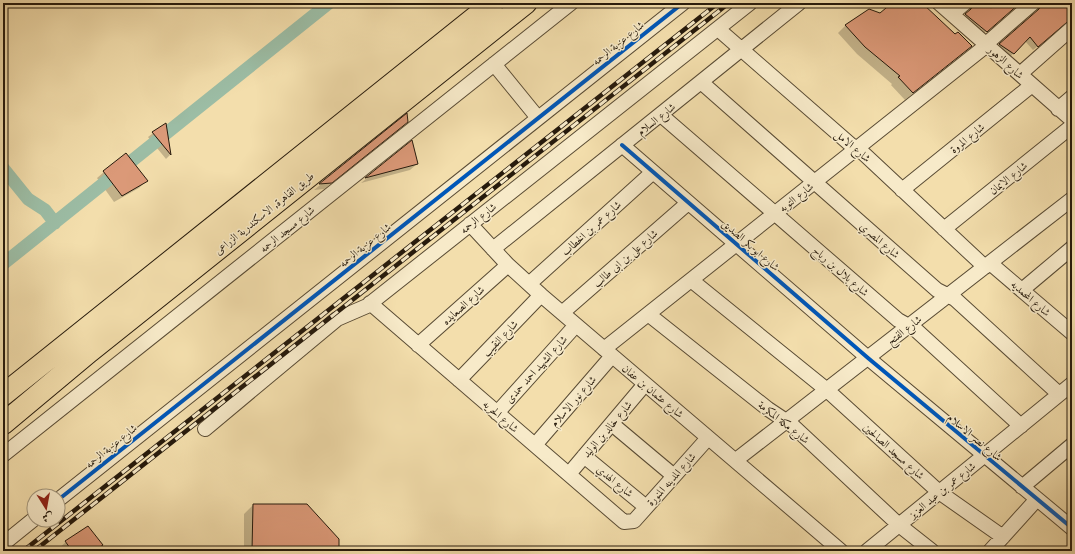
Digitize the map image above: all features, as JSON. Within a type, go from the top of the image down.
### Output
[{"type":"highway","name":"طريق القاهرة, الاسكندرية الزراعى","points":[[3,394],[493,3]]},
{"type":"highway","name":"طريق القاهرة, الاسكندرية الزراعى","points":[[3,424],[88,353],[526,3]]},
{"type":"street","name":"شارع مسجد الرحمه","points":[[3,455],[571,3]]},
{"type":"street","name":"شارع عزبة الرحمه","points":[[66,494],[682,3]]},
{"type":"street","name":"شارع الرحمه","points":[[205,429],[337,318],[362,309],[370,303],[750,3]]},
{"type":"street","name":"شارع السلام","points":[[493,249],[742,50],[798,3]]},
{"type":"street","name":"شارع الزهور","points":[[939,3],[1072,120]]},
{"type":"street","points":[[952,14],[965,3]]},
{"type":"street","name":"شارع التوبه","points":[[608,352],[648,314],[986,45],[1033,3]]},
{"type":"street","points":[[1020,74],[1072,28]]},
{"type":"street","name":"شارع الامل","points":[[718,29],[857,149],[944,229],[988,265]]},
{"type":"street","points":[[494,64],[538,118]]},
{"type":"street","name":"شارع المصري","points":[[701,82],[938,290],[955,299],[1059,394]]},
{"type":"street","name":"شارع المروة","points":[[902,190],[1032,85]]},
{"type":"street","points":[[1058,109],[1072,97]]},
{"type":"street","name":"شارع بلال بن رباح","points":[[660,115],[898,320],[910,325],[1021,426]]},
{"type":"street","name":"شارع الايمان","points":[[944,229],[1072,126]]},
{"type":"street","name":"شارع ابو بكر الصديق","points":[[622,145],[868,358]]},
{"type":"street","name":"شارع عمر بن الخطاب","points":[[529,284],[653,172]]},
{"type":"street","name":"شارع الفتح","points":[[736,460],[1072,199]]},
{"type":"street","name":"شارع على بن ابى طالب","points":[[562,313],[688,203]]},
{"type":"street","name":"شارع عثمان بن عفان","points":[[470,224],[508,265],[541,295],[842,551]]},
{"type":"street","points":[[1022,290],[1072,248]]},
{"type":"street","name":"شارع الصعايده","points":[[418,345],[508,265]]},
{"type":"street","name":"شارع المحمديه","points":[[988,265],[1069,325]]},
{"type":"street","points":[[691,280],[827,390]]},
{"type":"street","name":"شارع النقيب","points":[[459,380],[541,295]]},
{"type":"street","name":"شارع الحريه","points":[[370,303],[624,522],[634,521]]},
{"type":"street","name":"شارع مكة المكرمة","points":[[648,314],[768,409],[787,421],[899,525],[932,551]]},
{"type":"street","name":"شارع الشهيد احمد حمدى","points":[[497,413],[576,325]]},
{"type":"street","name":"شارع نور الاسلام","points":[[535,445],[608,352]]},
{"type":"street","name":"شارع نصر الاسلام","points":[[868,358],[984,456],[1037,499],[1069,522]]},
{"type":"street","name":"شارع خالد بن الوليد","points":[[569,474],[645,384]]},
{"type":"street","name":"شارع عمر بن عبد العزيز","points":[[867,551],[1072,384]]},
{"type":"street","name":"شارع مسجد الصالحين","points":[[827,390],[939,492],[1004,536]]},
{"type":"street","points":[[612,424],[674,476]]},
{"type":"street","name":"شارع المدينه المنورة","points":[[634,521],[708,438]]},
{"type":"street","points":[[1022,487],[1072,445]]},
{"type":"street","name":"شارع الهدي","points":[[584,456],[646,507]]},
{"type":"street","points":[[990,551],[1037,499]]},
{"type":"street","points":[[3,544],[26,525]]},
{"type":"building","points":[[892,3],[922,3],[955,34],[958,32],[972,46],[913,93],[898,77],[900,76],[865,47],[845,25],[869,9],[880,13]]},
{"type":"building","points":[[973,3],[985,3],[991,8],[997,3],[1020,3],[987,32],[965,14],[971,9]]},
{"type":"building","points":[[1041,3],[1072,3],[1072,18],[1038,47],[1030,37],[1014,54],[999,44],[1039,9]]},
{"type":"building","points":[[407,113],[408,122],[332,183],[319,184]]},
{"type":"building","points":[[166,123],[171,155],[152,132]]},
{"type":"building","points":[[412,140],[418,164],[365,178]]},
{"type":"building","points":[[126,153],[148,181],[122,196],[103,171]]},
{"type":"building","points":[[253,504],[307,504],[339,539],[339,551],[252,551]]},
{"type":"building","points":[[88,526],[103,545],[94,551],[72,551],[65,541]]},
{"type":"waterway","points":[[3,264],[329,3]]},
{"type":"waterway","points":[[3,168],[28,199],[45,210],[55,223]]},
{"type":"railway","points":[[23,551],[718,3]]},
{"type":"railway","points":[[34,551],[729,3]]},
{"type":"cycle path","points":[[66,494],[683,3]]},
{"type":"cycle path","points":[[622,145],[868,358],[1072,528]]}]
